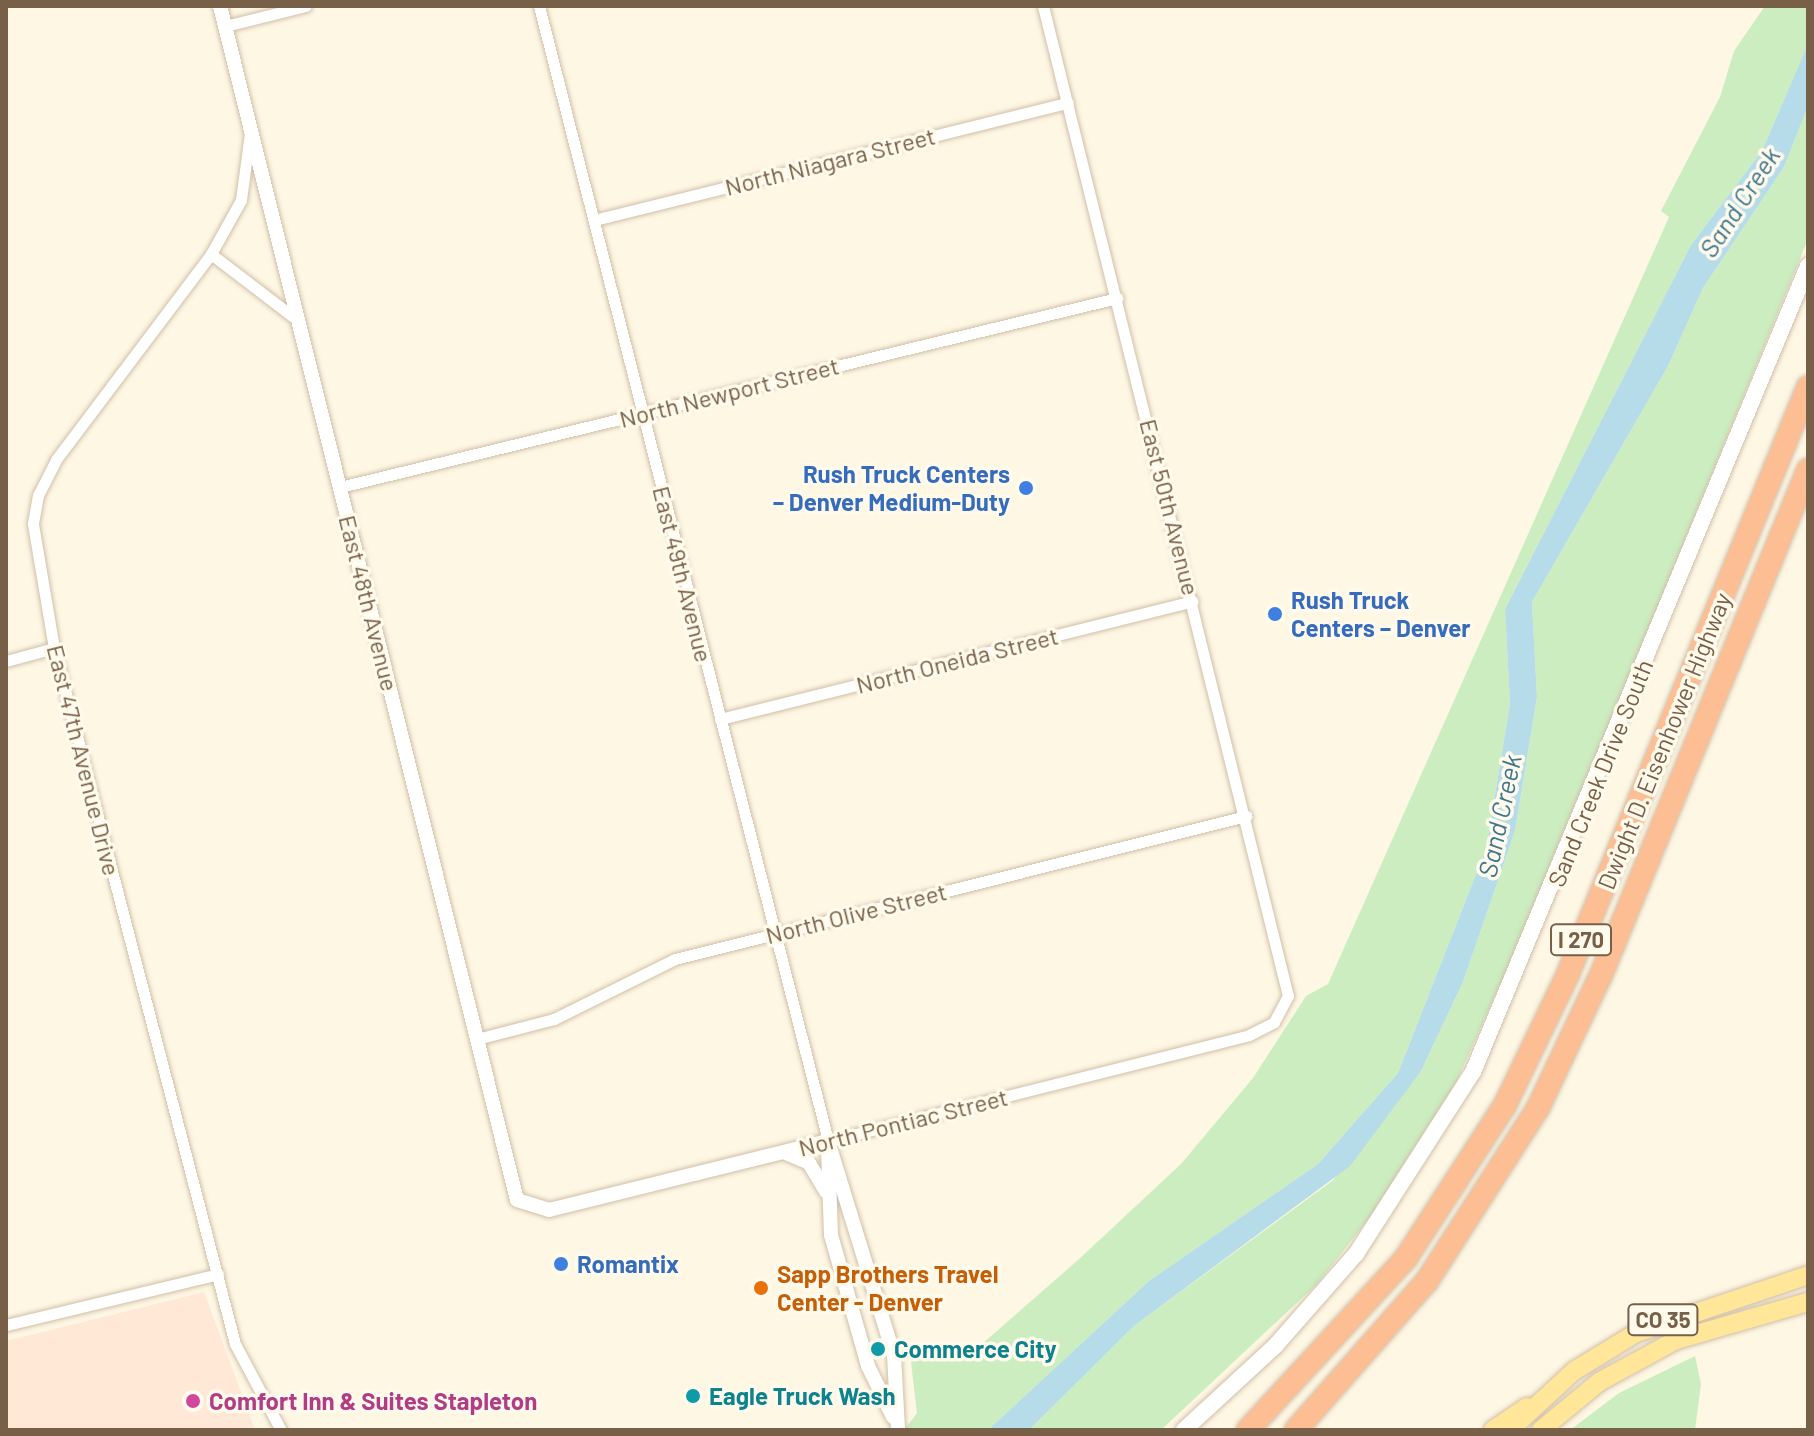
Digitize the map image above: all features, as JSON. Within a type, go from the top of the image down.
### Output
[{"type":"highway","name":"Dwight D. Eisenhower Highway","points":[[1248,1430],[1386,1283],[1505,1105],[1563,985],[1808,387]]},
{"type":"highway","name":"Dwight D. Eisenhower Highway","points":[[1296,1430],[1334,1392],[1451,1248],[1558,1071],[1808,470]]},
{"type":"highway","points":[[1307,1430],[1334,1392]]},
{"type":"main road","name":"Sand Creek Drive South","points":[[1184,1430],[1291,1328],[1356,1254],[1473,1072],[1808,266]]},
{"type":"main road","name":"CO 35","points":[[1510,1430],[1537,1403],[1636,1333],[1808,1275]]},
{"type":"main road","name":"CO 35","points":[[1541,1430],[1599,1382],[1666,1345],[1808,1302]]},
{"type":"main road","points":[[1493,1430],[1537,1403]]},
{"type":"street","name":"East 48th Avenue","points":[[220,6],[517,1200]]},
{"type":"street","points":[[225,26],[306,6]]},
{"type":"street","name":"East 49th Avenue","points":[[539,6],[828,1141],[894,1355],[898,1427]]},
{"type":"street","name":"East 50th Avenue","points":[[1043,6],[1286,970],[1283,1009]]},
{"type":"street","name":"North Niagara Street","points":[[594,220],[1068,103]]},
{"type":"street","name":"East 47th Avenue Drive","points":[[250,129],[241,200],[211,254],[38,495],[34,545],[54,648],[242,1363],[281,1430]]},
{"type":"street","points":[[211,254],[296,319]]},
{"type":"street","name":"North Newport Street","points":[[340,487],[1117,298]]},
{"type":"street","name":"North Oneida Street","points":[[720,719],[1193,601]]},
{"type":"street","points":[[6,661],[54,648]]},
{"type":"street","name":"North Olive Street","points":[[477,1039],[554,1019],[655,966],[1246,816]]},
{"type":"street","name":"North Pontiac Street","points":[[517,1200],[549,1210],[828,1141],[1249,1035],[1283,1009]]},
{"type":"street","name":"East 49th Avenue","points":[[828,1141],[831,1235],[868,1366],[898,1427]]},
{"type":"street","points":[[782,1152],[809,1163],[828,1194]]},
{"type":"street","points":[[6,1325],[218,1274]]},
{"type":"shaded area","points":[[204,1292],[255,1430],[6,1430],[6,1341]]},
{"type":"green space","points":[[1765,6],[1808,6],[1807,47],[1762,151],[1691,245],[1505,609],[1510,704],[1486,849],[1398,1073],[1318,1164],[1149,1281],[988,1430],[904,1430],[917,1413],[911,1362],[982,1344],[1078,1260],[1181,1164],[1253,1078],[1306,996],[1328,984],[1669,217],[1661,211],[1720,97],[1734,51]]},
{"type":"green space","points":[[1808,106],[1808,239],[1531,916],[1451,1094],[1374,1212],[1317,1284],[1161,1430],[1029,1430],[1134,1326],[1332,1181],[1421,1071],[1463,982],[1515,831],[1537,697],[1532,602],[1668,366],[1703,288],[1784,167]]},
{"type":"green space","points":[[1695,1356],[1701,1384],[1695,1430],[1570,1430],[1619,1393]]},
{"type":"water","name":"Sand Creek","points":[[1808,44],[1808,106],[1784,167],[1703,288],[1668,366],[1532,602],[1537,697],[1515,831],[1463,982],[1421,1071],[1350,1166],[1134,1326],[1029,1430],[988,1430],[1149,1281],[1318,1164],[1398,1073],[1486,849],[1510,704],[1505,609],[1691,245],[1762,151]]},
{"type":"place","name":"Rush Truck Centers – Denver Medium-Duty","points":[[1026,488]]},
{"type":"place","name":"Rush Truck Centers – Denver","points":[[1275,614]]},
{"type":"place","name":"Romantix","points":[[561,1264]]},
{"type":"place","name":"Sapp Brothers Travel Center - Denver","points":[[761,1288]]},
{"type":"place","name":"Commerce City","points":[[878,1349]]},
{"type":"place","name":"Eagle Truck Wash","points":[[693,1396]]},
{"type":"place","name":"Comfort Inn & Suites Stapleton","points":[[193,1401]]}]
